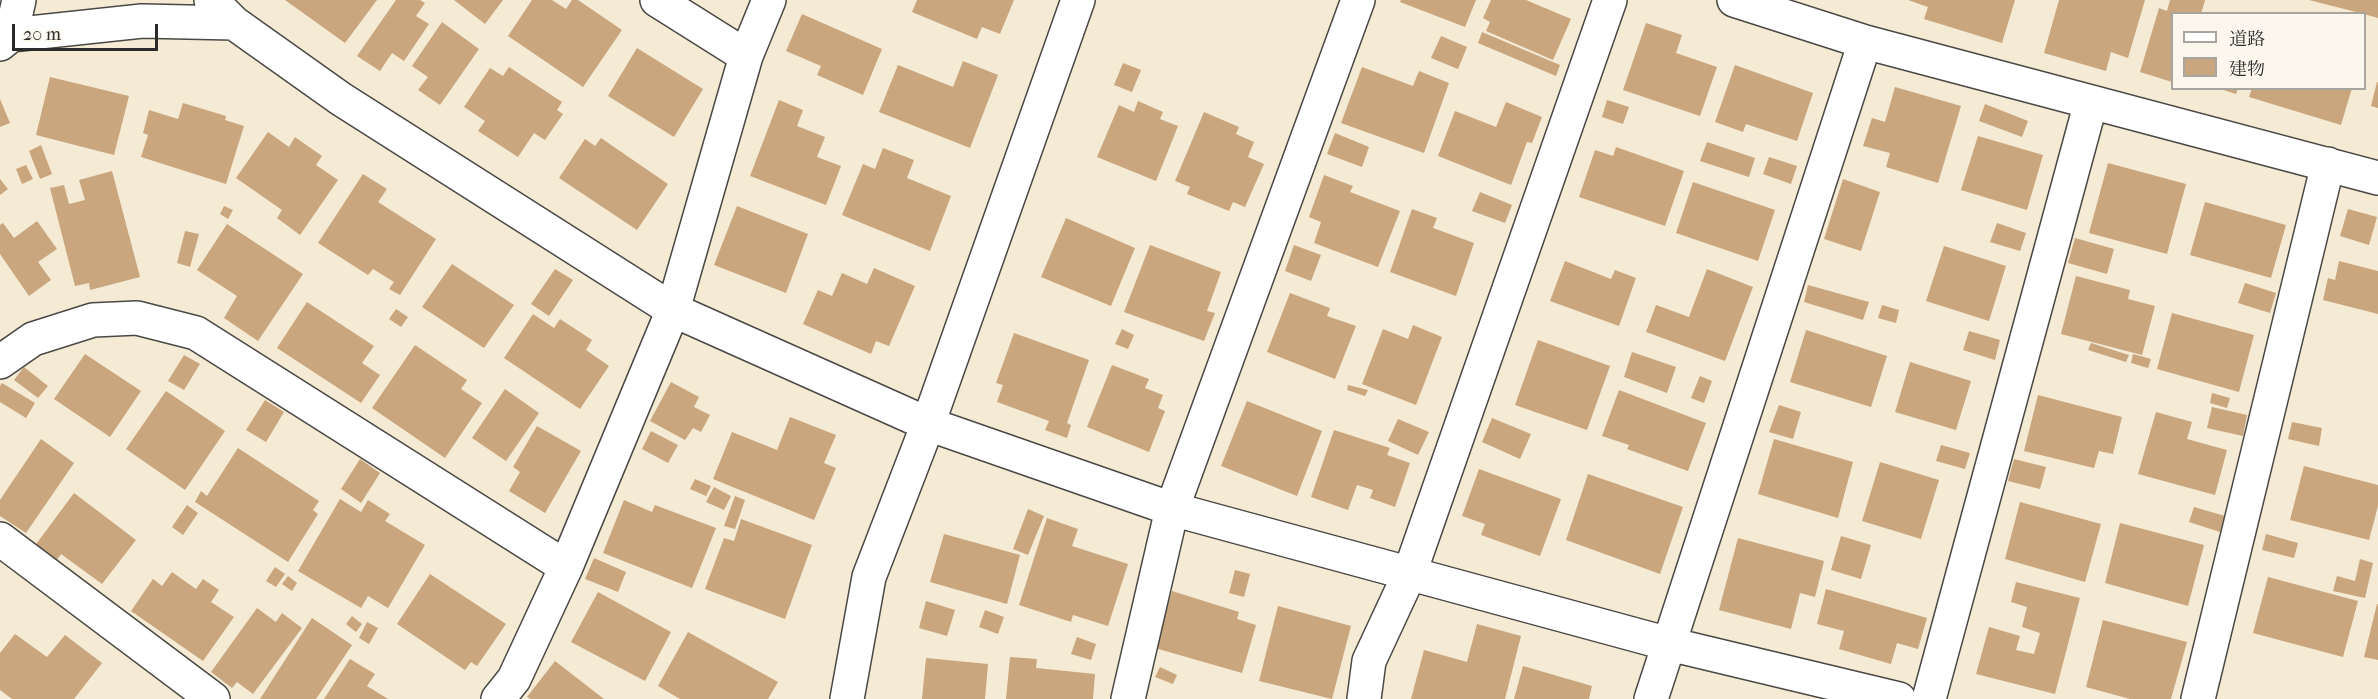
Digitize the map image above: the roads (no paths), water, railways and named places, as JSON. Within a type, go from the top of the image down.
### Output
[{"type":"street","points":[[19,0],[5,40],[142,21],[234,23]]},
{"type":"street","points":[[211,0],[234,23],[341,99],[673,310],[928,423],[1172,509],[1669,644],[1899,699]]},
{"type":"street","points":[[657,0],[746,56]]},
{"type":"street","points":[[498,699],[514,679],[567,567],[673,310],[746,56],[769,0]]},
{"type":"street","points":[[846,699],[869,577],[928,423],[1078,0]]},
{"type":"street","points":[[1128,699],[1172,509],[1358,0]]},
{"type":"street","points":[[1364,699],[1369,661],[1409,575],[1610,0]]},
{"type":"street","points":[[1734,0],[1865,42],[2378,178]]},
{"type":"street","points":[[1651,699],[1865,42]]},
{"type":"street","points":[[1929,699],[2091,102]]},
{"type":"street","points":[[2198,699],[2328,164]]},
{"type":"street","points":[[0,362],[33,339],[93,320],[137,318],[196,333],[567,567]]},
{"type":"street","points":[[0,539],[213,699]]}]
